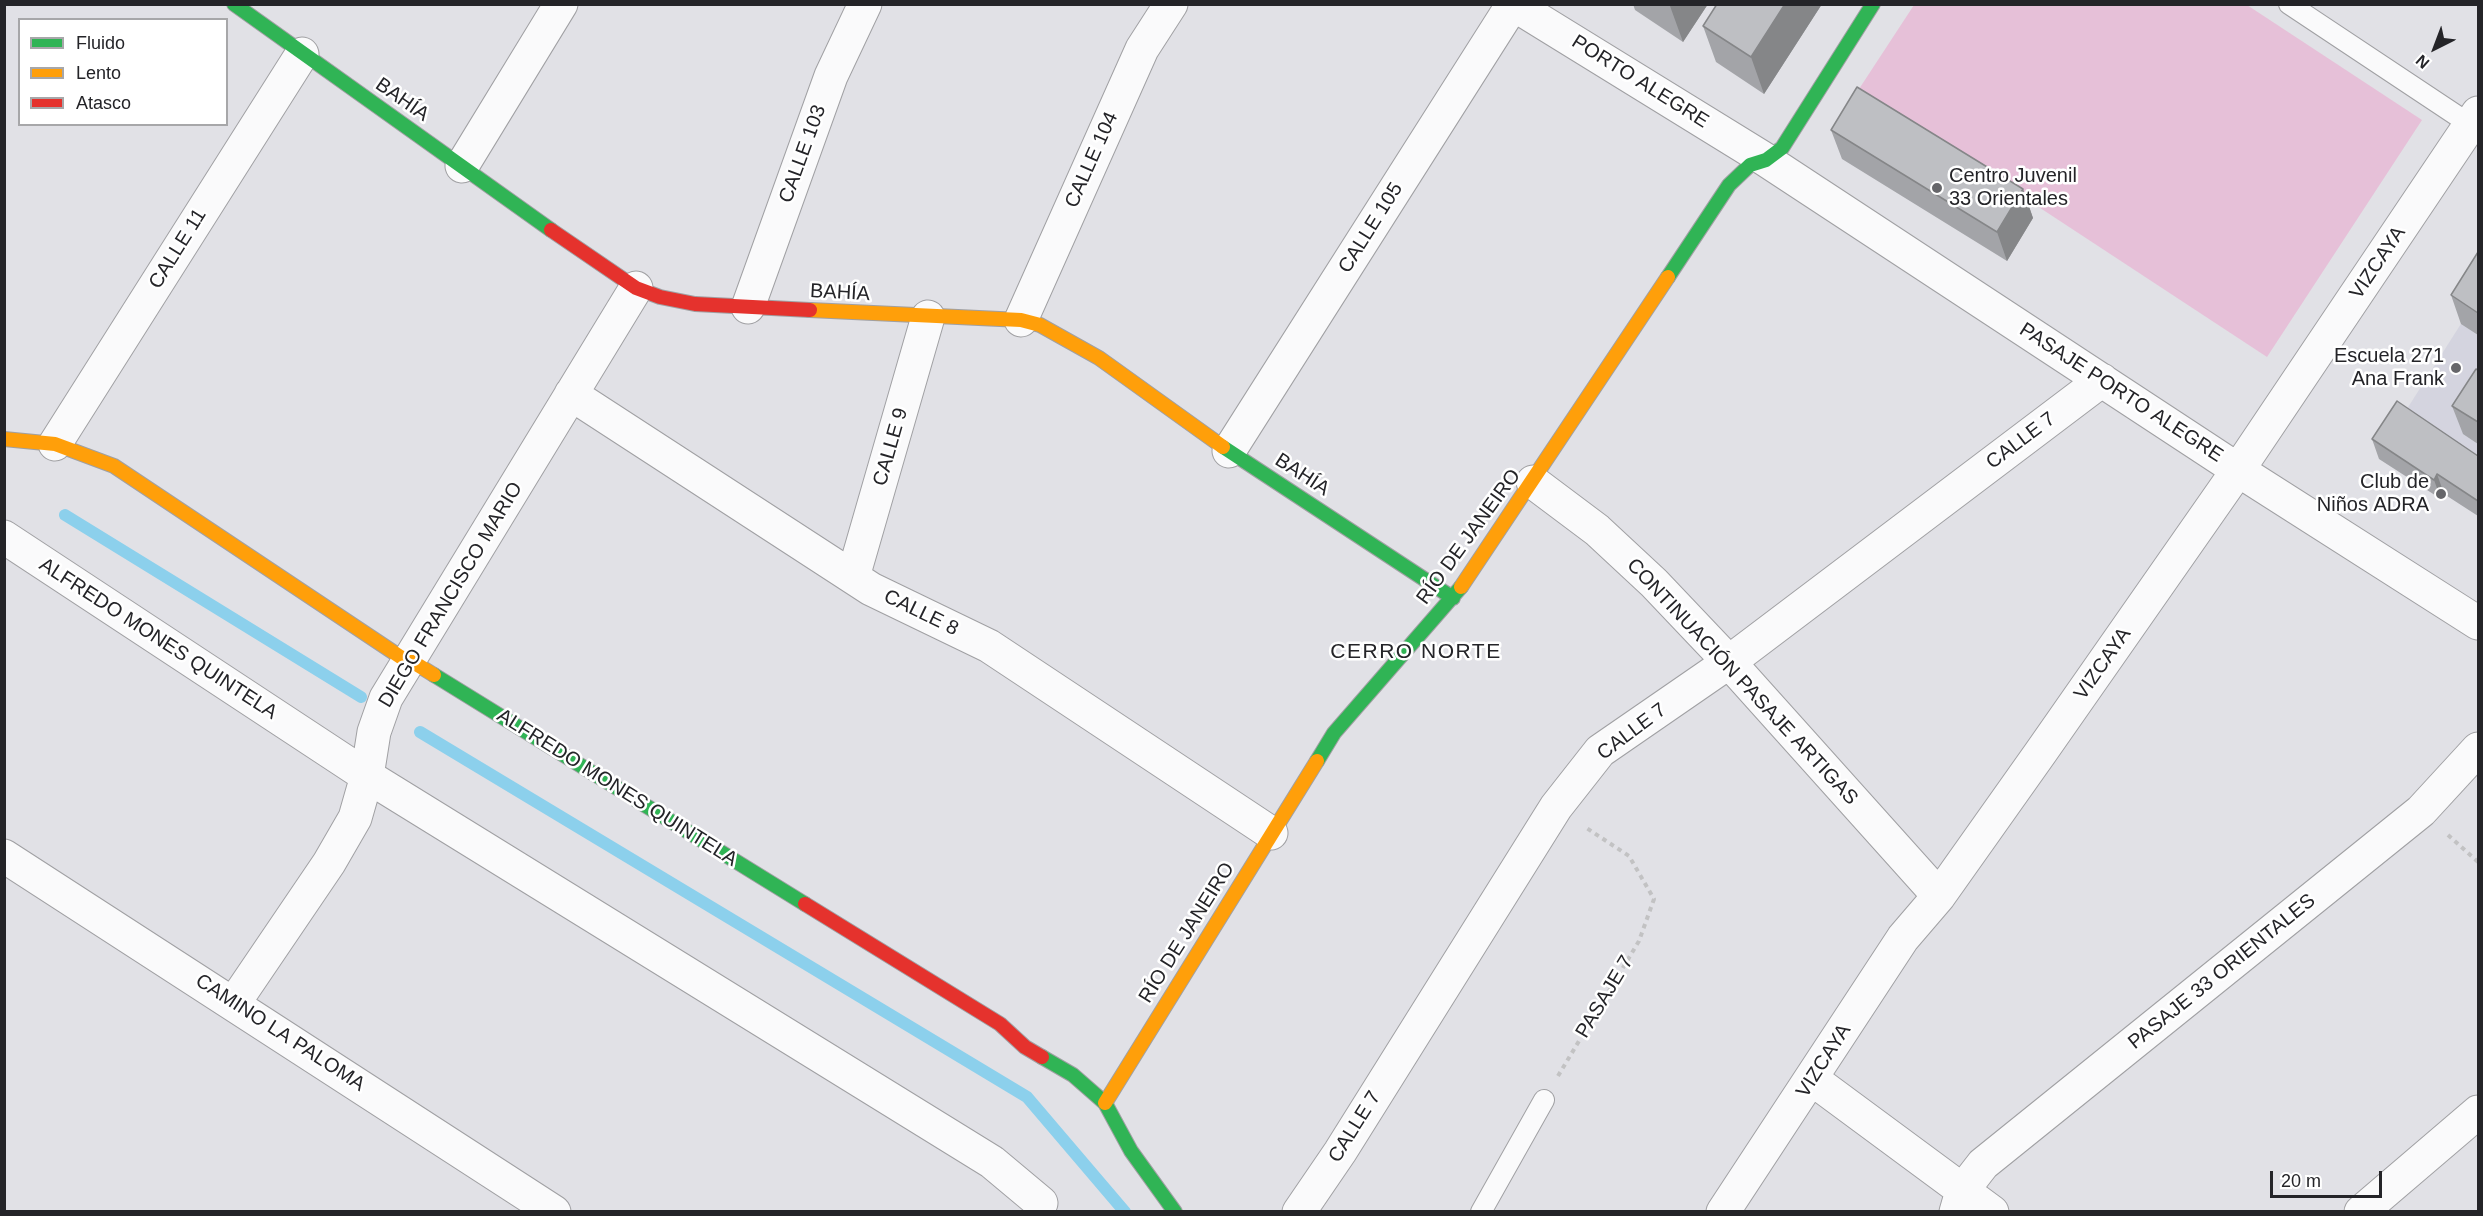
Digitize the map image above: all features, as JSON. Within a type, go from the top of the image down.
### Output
[{"type":"street","name":"BAHÍA","points":[[234,4],[607,270],[636,288],[660,297],[695,304],[1021,320],[1055,332],[1099,358],[1229,451],[1452,598]]},
{"type":"street","points":[[462,166],[561,4]]},
{"type":"street","name":"CALLE 103","points":[[748,307],[831,76],[865,4]]},
{"type":"street","name":"CALLE 104","points":[[1021,320],[1142,49],[1171,4]]},
{"type":"street","name":"PORTO ALEGRE","points":[[1513,4],[1766,160]]},
{"type":"street","name":"CALLE 105","points":[[1229,451],[1513,4]]},
{"type":"street","name":"RÍO DE JANEIRO","points":[[1105,1103],[1334,733],[1452,598],[1533,482],[1729,185],[1750,165],[1766,160],[1782,148],[1873,4]]},
{"type":"street","name":"CALLE 11","points":[[55,444],[302,54]]},
{"type":"street","name":"VIZCAYA","points":[[1723,1212],[1903,938],[1939,896],[2238,470],[2475,119]]},
{"type":"street","name":"PASAJE PORTO ALEGRE","points":[[1766,160],[2238,470],[2478,623]]},
{"type":"street","name":"DIEGO FRANCISCO MARIO","points":[[234,1003],[330,863],[355,818],[367,776],[374,732],[382,710],[408,662],[636,288]]},
{"type":"street","name":"CALLE 9","points":[[853,577],[928,317]]},
{"type":"street","name":"CALLE 7","points":[[1299,1212],[1340,1152],[1556,807],[1600,751],[1729,662],[2102,380]]},
{"type":"street","name":"CALLE 8","points":[[571,394],[871,589],[988,646],[1271,833]]},
{"type":"street","name":"ALFREDO MONES QUINTELA","points":[[4,439],[55,444],[114,466],[408,662],[423,668],[1000,1024],[1025,1047],[1073,1075],[1105,1103],[1131,1151],[1175,1212]]},
{"type":"street","name":"CONTINUACIÓN PASAJE ARTIGAS","points":[[1533,482],[1597,531],[1654,583],[1729,662],[1939,896]]},
{"type":"street","name":"ALFREDO MONES QUINTELA","points":[[4,537],[367,776],[992,1162],[1041,1203]]},
{"type":"street","name":"PASAJE 33 ORIENTALES","points":[[1959,1201],[1983,1164],[2421,811],[2478,749]]},
{"type":"street","name":"CAMINO LA PALOMA","points":[[4,856],[554,1212]]},
{"type":"street","points":[[1812,1079],[1959,1201],[1992,1212]]},
{"type":"street","points":[[2361,1212],[2478,1112]]},
{"type":"lane","points":[[2289,4],[2475,119]]},
{"type":"lane","points":[[1480,1212],[1544,1100]]},
{"type":"path","name":"PASAJE 7","points":[[1544,1100],[1639,941],[1654,899],[1629,856],[1556,807]]},
{"type":"shaded area","points":[[1914,5],[2247,5],[2422,120],[2267,357],[1859,89]]},
{"type":"shaded area","name":"Escuela 271 Ana Frank","points":[[2478,297],[2478,459],[2405,412]]},
{"type":"building","points":[[1717,4],[1785,4],[1751,57],[1703,26]]},
{"type":"building","points":[[1857,87],[2023,189],[1997,232],[1831,130]]},
{"type":"building","points":[[2478,252],[2478,313],[2451,295]]},
{"type":"building","points":[[2476,369],[2478,370],[2478,422],[2452,406]]},
{"type":"building","points":[[2397,401],[2478,456],[2478,501],[2437,474],[2434,480],[2372,439]]},
{"type":"waterway","points":[[65,515],[361,697]]},
{"type":"waterway","points":[[420,732],[1027,1097],[1125,1212]]},
{"type":"traffic: fast","points":[[234,4],[551,230]]},
{"type":"traffic: fast","points":[[1668,277],[1729,185],[1750,165],[1766,160],[1782,148],[1873,4]]},
{"type":"traffic: fast","points":[[1223,447],[1453,598]]},
{"type":"traffic: fast","points":[[1317,761],[1334,733],[1461,587]]},
{"type":"traffic: fast","points":[[434,675],[805,904]]},
{"type":"traffic: fast","points":[[1042,1057],[1073,1075],[1105,1103],[1131,1151],[1175,1212]]},
{"type":"traffic: slow","points":[[1461,587],[1668,277]]},
{"type":"traffic: slow","points":[[810,310],[1021,320],[1040,325],[1099,358],[1223,447]]},
{"type":"traffic: slow","points":[[4,439],[55,444],[114,466],[408,662],[413,662],[434,675]]},
{"type":"traffic: slow","points":[[1105,1103],[1317,761]]},
{"type":"traffic: jam","points":[[551,230],[636,288],[660,297],[695,304],[810,310]]},
{"type":"traffic: jam","points":[[805,904],[1000,1024],[1025,1047],[1042,1057]]},
{"type":"place","name":"Centro Juvenil 33 Orientales","points":[[1937,188]]},
{"type":"place","name":"Escuela 271 Ana Frank","points":[[2456,368]]},
{"type":"place","name":"Club de Niños ADRA","points":[[2441,494]]},
{"type":"district","name":"CERRO NORTE","points":[[1416,652]]}]
